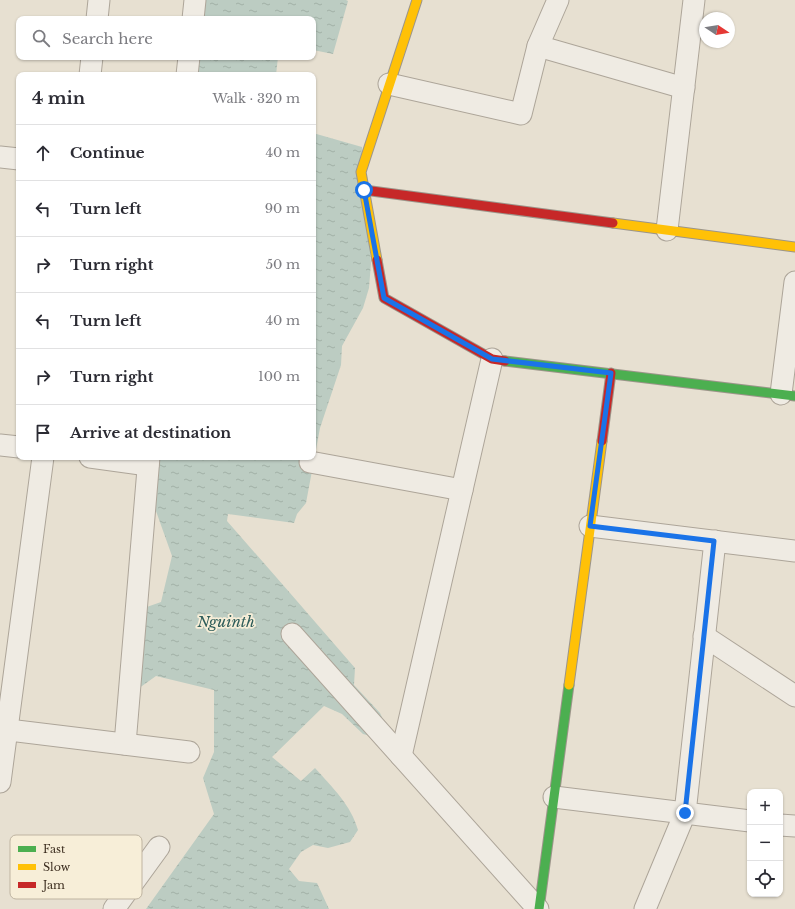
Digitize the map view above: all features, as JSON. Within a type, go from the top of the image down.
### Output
[{"type":"street","points":[[97,16],[99,0]]},
{"type":"street","points":[[193,16],[194,0]]},
{"type":"street","points":[[417,0],[361,172],[384,298],[492,359],[788,395],[795,282]]},
{"type":"street","points":[[389,84],[521,114],[538,46],[558,0]]},
{"type":"street","points":[[667,230],[694,0]]},
{"type":"street","points":[[538,46],[684,88]]},
{"type":"street","points":[[90,72],[92,60]]},
{"type":"street","points":[[187,72],[189,60]]},
{"type":"street","points":[[0,157],[16,159]]},
{"type":"street","points":[[364,190],[795,248]]},
{"type":"street","points":[[401,756],[492,359]]},
{"type":"street","points":[[539,909],[611,373]]},
{"type":"street","points":[[0,445],[16,447]]},
{"type":"street","points":[[0,782],[3,730],[43,460]]},
{"type":"street","points":[[125,744],[148,461],[134,460]]},
{"type":"street","points":[[310,462],[462,490]]},
{"type":"street","points":[[590,526],[795,551]]},
{"type":"street","points":[[645,909],[685,813],[714,541]]},
{"type":"street","points":[[292,634],[539,909]]},
{"type":"street","points":[[704,636],[795,696]]},
{"type":"street","points":[[3,730],[189,752]]},
{"type":"street","points":[[554,797],[747,821]]},
{"type":"street","points":[[783,824],[795,826]]},
{"type":"street","points":[[142,870],[159,847]]},
{"type":"street","points":[[114,909],[121,899]]},
{"type":"water","points":[[203,0],[348,1],[333,54],[316,51],[316,16],[201,16]]},
{"type":"water","points":[[197,60],[278,60],[276,72],[195,72]]},
{"type":"water","name":"Nguinth","points":[[316,134],[362,147],[371,263],[369,288],[363,308],[342,346],[341,365],[320,428],[316,449]]},
{"type":"water","name":"Nguinth","points":[[156,460],[314,460],[306,503],[297,514],[294,523],[228,514],[227,521],[355,668],[354,685],[380,713],[389,732],[381,739],[363,734],[342,714],[324,706],[272,757],[301,781],[315,768],[346,804],[355,821],[358,830],[350,842],[328,848],[313,845],[301,852],[289,869],[299,881],[317,883],[329,909],[146,909],[214,814],[203,778],[214,752],[214,690],[156,676],[135,691],[141,609],[161,602],[172,556],[151,497]]},
{"type":"traffic: fast","points":[[505,361],[795,396]]},
{"type":"traffic: fast","points":[[539,909],[569,685]]},
{"type":"traffic: slow","points":[[377,260],[361,172],[417,0]]},
{"type":"traffic: slow","points":[[613,223],[795,247]]},
{"type":"traffic: slow","points":[[569,685],[602,441]]},
{"type":"traffic: jam","points":[[364,190],[613,223]]},
{"type":"traffic: jam","points":[[377,260],[384,298],[492,359],[505,361]]},
{"type":"traffic: jam","points":[[602,441],[611,373]]},
{"type":"route","points":[[364,190],[384,298],[492,359],[611,373],[590,526],[714,541],[685,813]]}]
